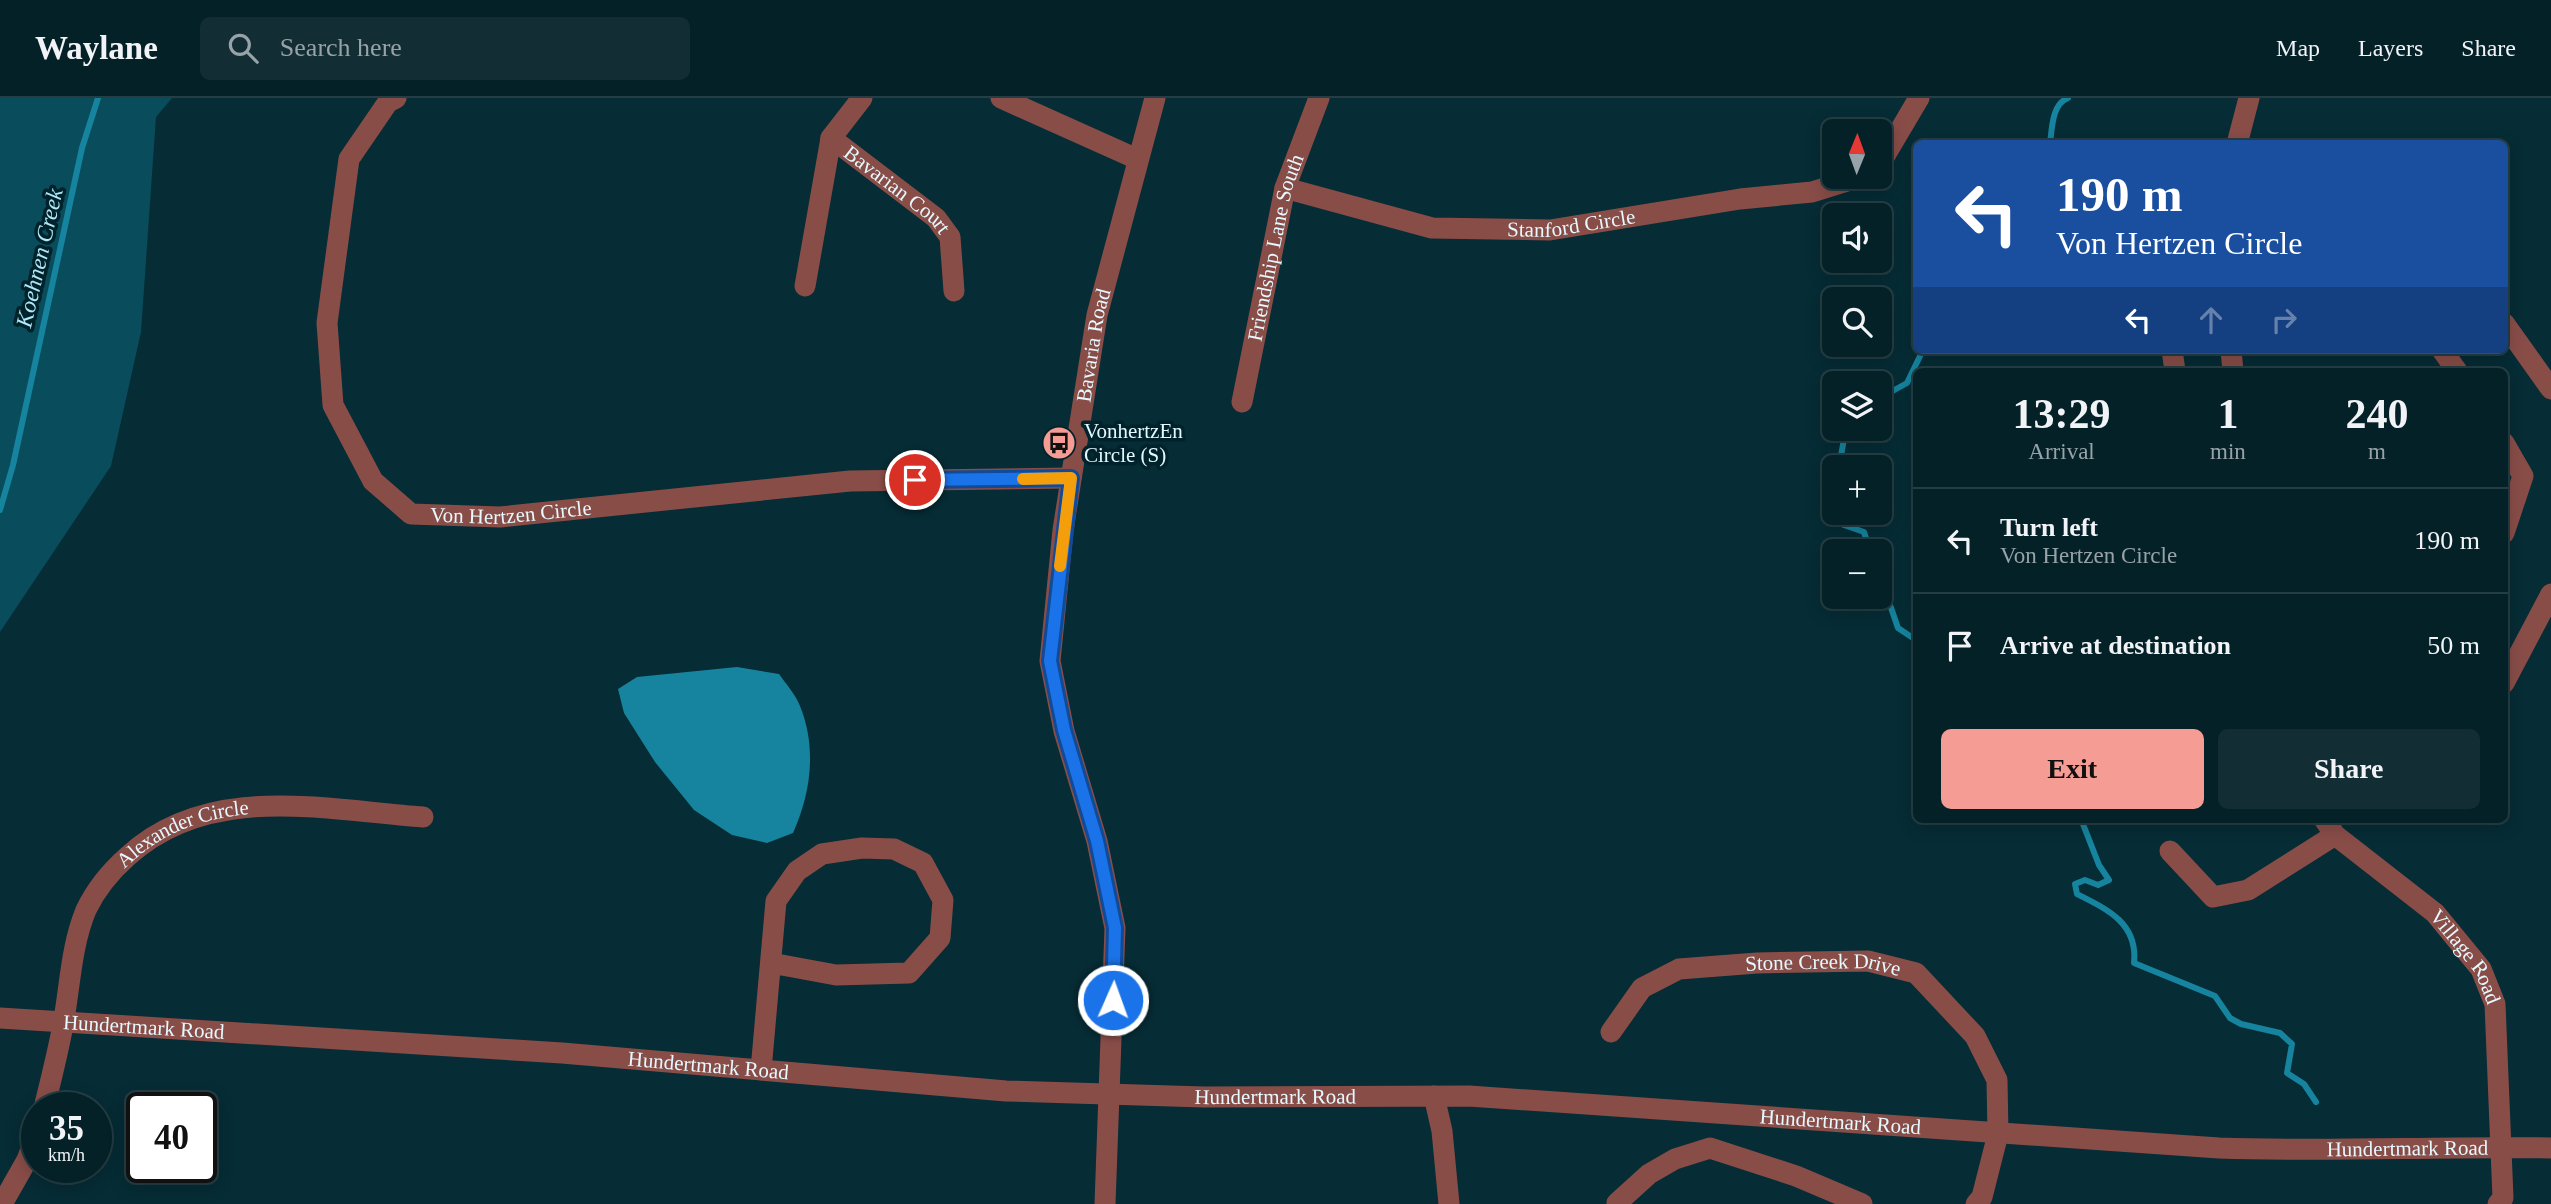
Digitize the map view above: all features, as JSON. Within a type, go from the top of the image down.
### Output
[{"type":"street","name":"Von Hertzen Circle","points":[[396,98],[388,102],[349,159],[327,323],[333,404],[373,481],[411,514],[500,517],[850,481],[1071,478]]},
{"type":"street","name":"Bavarian Court","points":[[805,286],[831,138],[862,98]]},
{"type":"street","points":[[1001,98],[1137,159]]},
{"type":"street","name":"Bavaria Road","points":[[1105,1204],[1115,928],[1097,841],[1064,730],[1050,661],[1071,478],[1097,315],[1155,98]]},
{"type":"street","name":"Friendship Lane South","points":[[1242,402],[1286,188],[1319,98]]},
{"type":"street","points":[[1892,144],[1919,98]]},
{"type":"street","points":[[2239,140],[2249,98]]},
{"type":"street","name":"Bavarian Court","points":[[831,138],[936,218],[950,237],[954,291]]},
{"type":"street","name":"Stanford Circle","points":[[1286,188],[1432,228],[1550,229],[1717,202],[1822,189]]},
{"type":"street","points":[[2508,329],[2551,389]]},
{"type":"street","points":[[2508,450],[2523,477],[2508,521]]},
{"type":"street","points":[[2508,675],[2551,594]]},
{"type":"street","name":"Alexander Circle","points":[[48,1092],[63,1024],[76,939],[86,910],[114,868],[162,830],[197,815],[246,805],[423,817]]},
{"type":"street","points":[[2170,851],[2213,897],[2248,890],[2330,827]]},
{"type":"street","name":"Village Road","points":[[2330,827],[2435,914],[2481,969],[2495,1004],[2504,1147],[2503,1198],[2498,1204]]},
{"type":"street","points":[[761,1070],[776,901],[797,871],[822,855],[862,848],[894,849],[923,863],[943,900],[940,938],[909,973],[836,975],[771,963]]},
{"type":"street","name":"Stone Creek Drive","points":[[1611,1032],[1642,988],[1679,969],[1757,963],[1868,961],[1916,973],[1975,1036],[1997,1080],[1998,1134],[1982,1197],[1976,1204]]},
{"type":"street","name":"Hundertmark Road","points":[[0,1018],[549,1052],[1006,1091],[1204,1097],[1434,1096],[1626,1109],[1672,1109],[2157,1146],[2308,1151],[2551,1148]]},
{"type":"street","points":[[1434,1096],[1442,1130],[1449,1204]]},
{"type":"street","points":[[1618,1203],[1649,1174],[1675,1159],[1710,1148],[1796,1176],[1862,1204]]},
{"type":"street","points":[[2,1204],[21,1171]]},
{"type":"shaded area","points":[[0,98],[172,98],[156,117],[141,332],[111,466],[0,632]]},
{"type":"shaded area","points":[[737,667],[779,674],[798,702],[809,738],[808,786],[793,833],[767,843],[732,835],[694,810],[655,762],[624,713],[618,689],[637,677]]},
{"type":"waterway","name":"Koehnen Creek","points":[[0,510],[13,465],[82,148],[98,98]]},
{"type":"waterway","points":[[2050,140],[2056,111],[2068,98]]},
{"type":"waterway","points":[[1914,368],[1921,354]]},
{"type":"waterway","points":[[1892,391],[1907,383],[1913,371]]},
{"type":"waterway","points":[[1841,455],[1844,441]]},
{"type":"waterway","points":[[1844,525],[1864,532],[1866,539]]},
{"type":"waterway","points":[[1891,609],[1898,628],[1913,638]]},
{"type":"waterway","points":[[2083,823],[2099,865],[2109,880],[2098,885],[2085,880],[2075,884],[2077,894],[2100,906],[2126,928],[2134,949],[2134,963],[2215,996],[2230,1018],[2241,1024],[2280,1033],[2292,1044],[2287,1073],[2304,1084],[2316,1102]]},
{"type":"slow traffic","points":[[1023,479],[1071,478],[1060,566]]},
{"type":"place","name":"VonhertzEn Circle (S)","points":[[1059,443]]},
{"type":"route","points":[[915,480],[1071,478],[1050,661],[1064,730],[1097,841],[1115,928],[1113,1000]]}]
